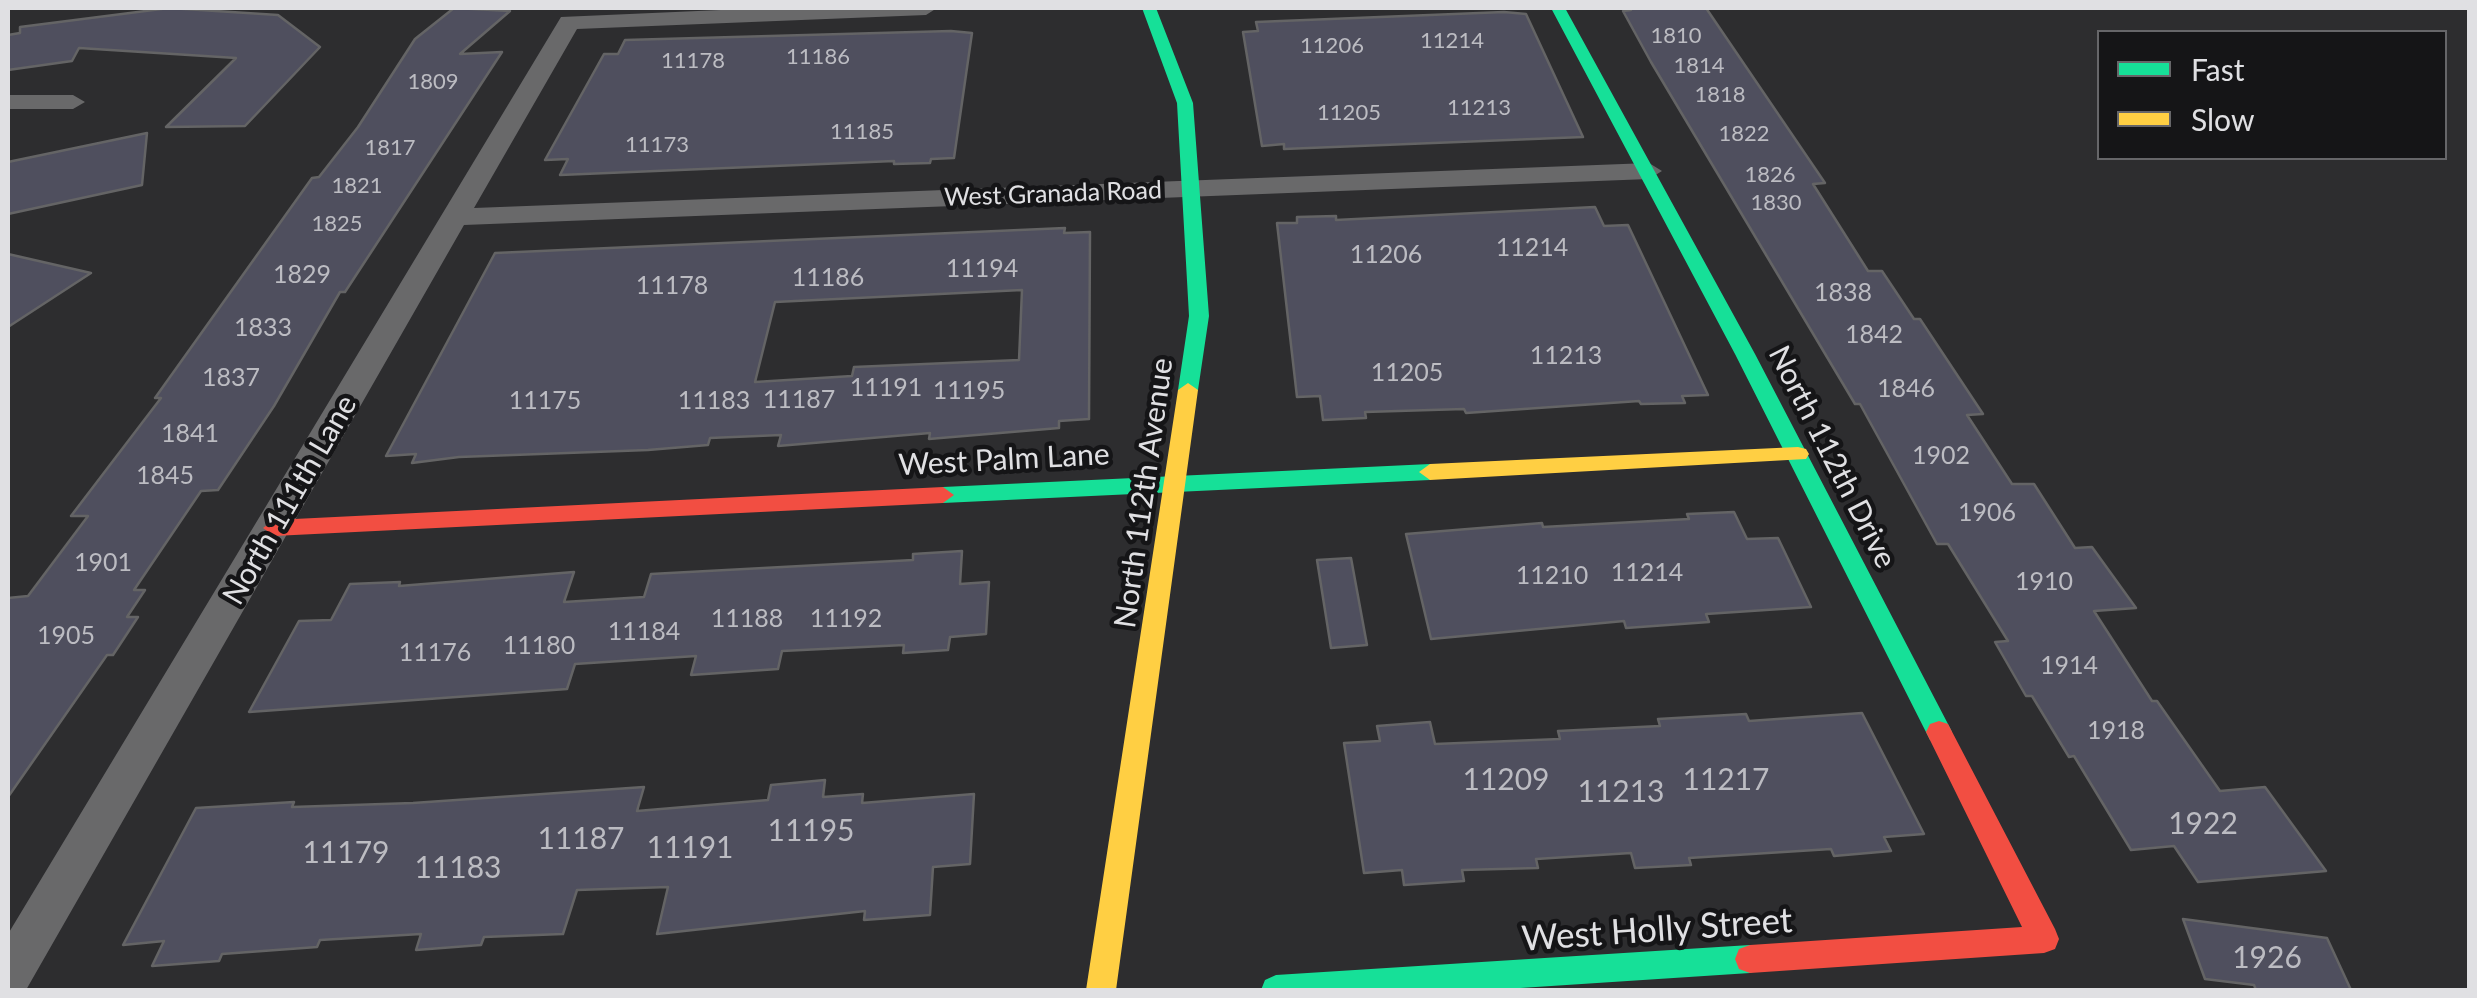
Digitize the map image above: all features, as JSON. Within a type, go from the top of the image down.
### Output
[{"type":"street","name":"North 111th Lane","points":[[8,978],[569,22],[926,8]]},
{"type":"street","name":"North 112th Avenue","points":[[1101,990],[1199,316],[1185,103],[1150,8]]},
{"type":"street","name":"North 112th Drive","points":[[1558,8],[1650,171],[1798,454],[2044,939]]},
{"type":"street","points":[[8,102],[73,102]]},
{"type":"street","name":"West Granada Road","points":[[456,216],[1650,171]]},
{"type":"street","name":"West Palm Lane","points":[[274,528],[1798,454]]},
{"type":"street","name":"West Holly Street","points":[[1276,990],[2044,939]]},
{"type":"building","points":[[169,8],[278,15],[320,47],[245,126],[166,127],[236,58],[79,48],[72,61],[8,70],[8,35],[20,33],[20,27]]},
{"type":"building","points":[[454,8],[510,11],[460,54],[502,52],[345,292],[340,292],[274,406],[218,490],[201,491],[134,590],[145,590],[127,617],[138,617],[8,797],[8,598],[28,596],[88,516],[71,516],[161,398],[155,398],[312,178],[319,177],[358,127],[415,39]]},
{"type":"building","points":[[1706,8],[1825,183],[1813,184],[1868,271],[1882,271],[1914,319],[1920,319],[1983,414],[1967,415],[2012,484],[2034,484],[2075,548],[2092,547],[2136,608],[2094,611],[2152,701],[2157,701],[2220,791],[2265,787],[2326,871],[2198,882],[2174,846],[2131,850],[2074,756],[2069,757],[2032,696],[2026,696],[1995,642],[2008,641],[1948,544],[1937,544],[1860,404],[1855,404],[1651,62],[1623,11]]},
{"type":"building","points":[[1526,14],[1583,137],[1284,149],[1284,144],[1262,146],[1243,32],[1258,31],[1256,22]]},
{"type":"building","points":[[972,33],[954,158],[931,159],[930,163],[894,161],[560,175],[568,159],[545,160],[604,54],[618,54],[625,40]]},
{"type":"building","points":[[147,133],[142,185],[8,214],[8,162]]},
{"type":"building","points":[[1595,207],[1604,226],[1628,225],[1708,395],[1682,396],[1685,403],[1639,401],[1466,413],[1464,409],[1365,412],[1366,418],[1323,420],[1320,396],[1297,397],[1277,223],[1297,223],[1297,217],[1336,216],[1336,220]]},
{"type":"building","points":[[1065,228],[1064,233],[1090,232],[1089,419],[1059,421],[1059,428],[929,439],[930,433],[778,446],[781,435],[710,438],[708,445],[648,450],[459,457],[412,463],[416,454],[386,456],[495,253]],"holes":[[[1022,290],[1019,360],[854,367],[852,376],[755,382],[775,302]]]},
{"type":"building","points":[[8,254],[91,273],[8,327]]},
{"type":"building","points":[[1734,512],[1747,539],[1778,538],[1811,607],[1706,614],[1709,622],[1626,628],[1624,621],[1431,639],[1406,534],[1542,523],[1543,527],[1689,519],[1687,514]]},
{"type":"building","points":[[962,551],[960,584],[989,582],[986,634],[950,637],[948,650],[903,653],[904,645],[782,651],[778,669],[691,675],[696,656],[575,664],[567,689],[249,712],[299,621],[331,620],[350,584],[400,582],[399,586],[574,572],[564,602],[644,597],[651,574],[913,560],[913,554]]},
{"type":"building","points":[[1351,558],[1367,645],[1331,648],[1317,560]]},
{"type":"building","points":[[1862,713],[1924,834],[1884,837],[1891,851],[1834,856],[1831,849],[1689,858],[1691,865],[1635,868],[1631,853],[1536,859],[1538,868],[1462,870],[1464,881],[1404,885],[1402,870],[1364,873],[1344,743],[1380,741],[1377,726],[1430,722],[1435,744],[1560,739],[1558,731],[1660,726],[1658,719],[1746,714],[1749,721]]},
{"type":"building","points":[[825,780],[823,797],[863,794],[862,803],[974,794],[970,864],[933,867],[930,915],[864,920],[865,911],[657,934],[668,887],[577,890],[563,934],[484,937],[481,945],[416,950],[421,934],[320,940],[317,947],[222,954],[219,961],[152,966],[164,941],[123,945],[196,808],[294,802],[292,807],[413,803],[644,787],[637,811],[768,800],[771,785]]},
{"type":"building","points":[[2183,919],[2327,938],[2351,990],[2256,990],[2254,985],[2205,979]]},
{"type":"traffic: fast","points":[[1149,8],[1185,103],[1199,316],[1188,390]]},
{"type":"traffic: fast","points":[[1558,8],[1745,354],[1939,732]]},
{"type":"traffic: fast","points":[[943,495],[1430,472]]},
{"type":"traffic: fast","points":[[1276,990],[1750,959]]},
{"type":"traffic: slow","points":[[1101,990],[1188,390]]},
{"type":"traffic: slow","points":[[1430,472],[1798,454]]},
{"type":"traffic: jam","points":[[274,528],[943,495]]},
{"type":"traffic: jam","points":[[1750,959],[2044,939],[1939,732]]}]
